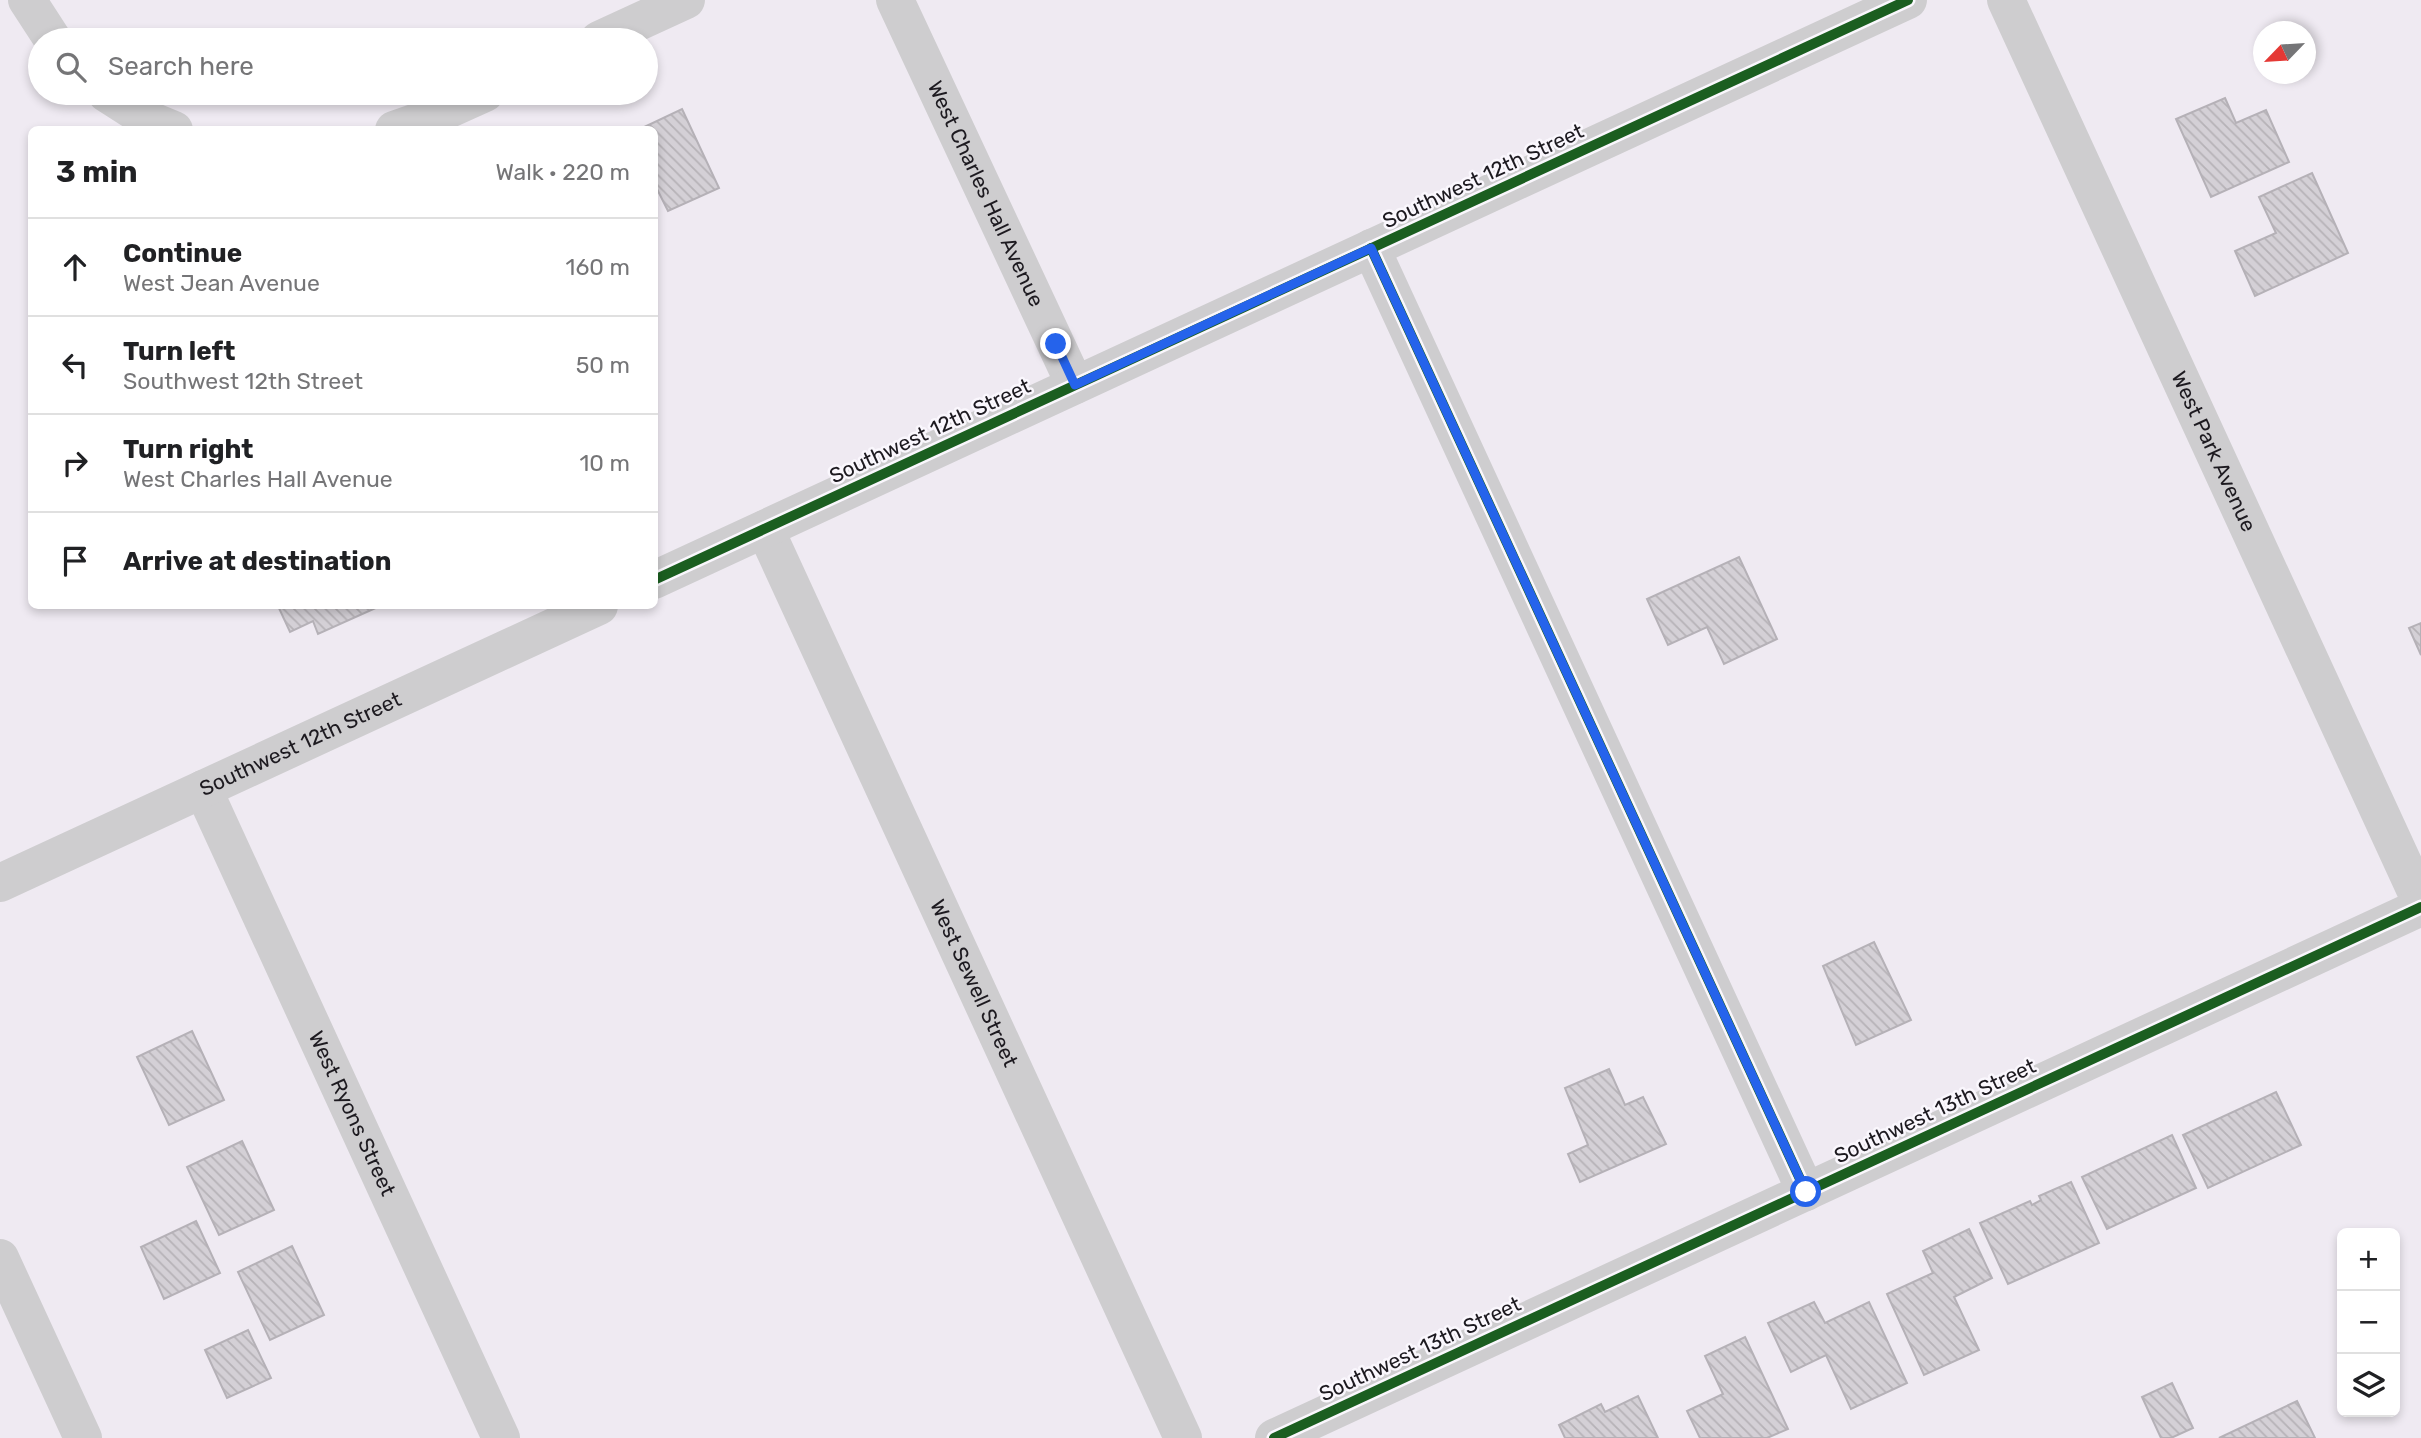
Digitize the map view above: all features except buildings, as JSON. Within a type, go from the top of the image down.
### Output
[{"type":"street","points":[[27,0],[45,28]]},
{"type":"street","points":[[625,28],[687,0]]},
{"type":"street","name":"West Charles Hall Avenue","points":[[895,0],[1075,385]]},
{"type":"street","name":"Southwest 12th Street","points":[[658,578],[1908,0]]},
{"type":"street","name":"West Park Avenue","points":[[2006,0],[2421,902]]},
{"type":"street","points":[[123,105],[153,126]]},
{"type":"street","points":[[405,126],[458,105]]},
{"type":"street","points":[[1371,248],[1806,1192]]},
{"type":"street","name":"West Sewell Street","points":[[765,529],[1183,1438]]},
{"type":"street","name":"Southwest 12th Street","points":[[0,883],[593,609]]},
{"type":"street","name":"West Ryons Street","points":[[203,789],[501,1438]]},
{"type":"street","name":"Southwest 13th Street","points":[[1274,1438],[2421,907]]},
{"type":"street","points":[[0,1258],[83,1438]]},
{"type":"cycle path","points":[[658,578],[1908,0]]},
{"type":"cycle path","points":[[1371,248],[1806,1192]]},
{"type":"cycle path","points":[[1274,1438],[2421,907]]},
{"type":"route","points":[[1056,344],[1075,385],[1371,248],[1806,1192]]}]
